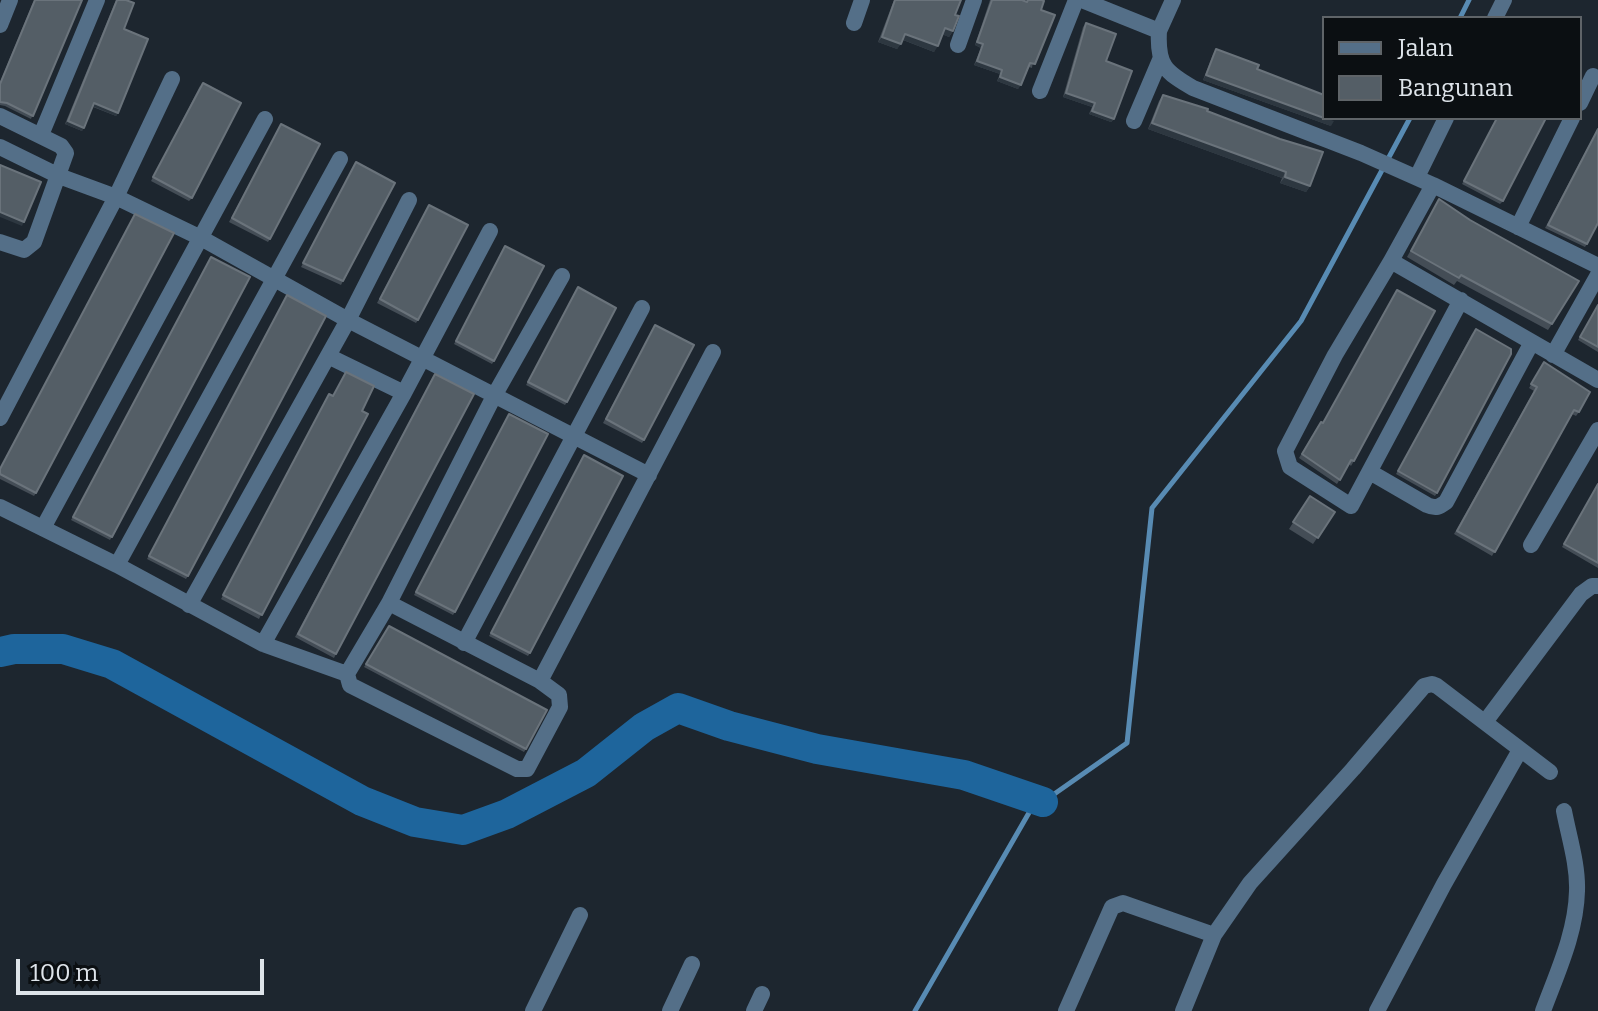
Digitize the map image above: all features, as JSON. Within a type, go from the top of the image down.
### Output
[{"type":"street","points":[[0,25],[10,0]]},
{"type":"street","points":[[41,135],[97,0]]},
{"type":"street","points":[[854,23],[862,0]]},
{"type":"street","points":[[958,45],[974,0]]},
{"type":"street","points":[[1040,91],[1079,0],[1159,31]]},
{"type":"street","points":[[1134,121],[1160,60],[1159,31],[1173,0]]},
{"type":"street","points":[[1160,60],[1170,75],[1193,88],[1409,174],[1598,266]]},
{"type":"street","points":[[1582,99],[1593,76]]},
{"type":"street","points":[[0,418],[116,197],[172,79]]},
{"type":"street","points":[[0,116],[66,149],[34,242],[29,248],[18,250],[0,242]]},
{"type":"street","points":[[43,528],[265,119]]},
{"type":"street","points":[[1409,174],[1445,120]]},
{"type":"street","points":[[1518,227],[1571,120]]},
{"type":"street","points":[[0,147],[201,238],[348,320],[649,475]]},
{"type":"street","points":[[117,565],[340,159]]},
{"type":"street","points":[[1433,185],[1335,355],[1285,451],[1290,467],[1351,506],[1461,300]]},
{"type":"street","points":[[189,605],[348,320],[409,200]]},
{"type":"street","points":[[263,644],[404,393],[490,231]]},
{"type":"street","points":[[1391,261],[1598,380]]},
{"type":"street","points":[[1553,355],[1598,275]]},
{"type":"street","points":[[389,603],[540,681],[559,695],[560,707],[529,766],[522,770],[350,685],[347,674],[389,603],[494,396],[562,276]]},
{"type":"street","points":[[464,643],[642,308]]},
{"type":"street","points":[[1370,472],[1427,505],[1437,508],[1446,502],[1532,342]]},
{"type":"street","points":[[540,681],[713,352]]},
{"type":"street","points":[[328,356],[404,393]]},
{"type":"street","points":[[1531,545],[1598,430]]},
{"type":"street","points":[[0,507],[117,565],[263,644],[347,674]]},
{"type":"street","points":[[1485,722],[1581,594],[1592,586],[1598,586]]},
{"type":"street","points":[[1183,1011],[1214,935],[1250,883],[1424,686],[1437,686],[1550,772]]},
{"type":"street","points":[[1379,1010],[1444,884],[1520,750]]},
{"type":"street","points":[[1543,1011],[1566,951],[1577,891],[1564,811]]},
{"type":"street","points":[[1066,1011],[1112,907],[1123,903],[1214,935]]},
{"type":"street","points":[[533,1011],[580,915]]},
{"type":"street","points":[[670,1011],[692,964]]},
{"type":"street","points":[[754,1011],[762,994]]},
{"type":"building","points":[[35,0],[82,0],[33,116],[0,102],[0,84]]},
{"type":"building","points":[[117,0],[134,3],[124,29],[148,39],[118,113],[94,103],[84,128],[68,121]]},
{"type":"building","points":[[895,0],[961,0],[953,31],[945,28],[938,46],[905,34],[901,44],[882,37]]},
{"type":"building","points":[[992,0],[1042,0],[1041,10],[1055,15],[1035,64],[1030,63],[1021,85],[1000,77],[1002,70],[977,61],[983,44],[977,42]]},
{"type":"building","points":[[1086,23],[1116,34],[1106,61],[1132,71],[1114,119],[1092,111],[1095,103],[1066,93]]},
{"type":"building","points":[[1216,49],[1322,94],[1322,117],[1206,75]]},
{"type":"building","points":[[203,83],[241,103],[192,198],[153,177]]},
{"type":"building","points":[[1163,95],[1323,152],[1310,186],[1285,177],[1286,172],[1152,123]]},
{"type":"building","points":[[1496,120],[1545,120],[1503,201],[1464,181]]},
{"type":"building","points":[[281,124],[320,144],[270,239],[232,218]]},
{"type":"building","points":[[1598,129],[1598,223],[1587,244],[1548,225]]},
{"type":"building","points":[[356,162],[395,183],[343,281],[303,263]]},
{"type":"building","points":[[0,165],[41,182],[24,222],[0,212]]},
{"type":"building","points":[[1439,199],[1470,220],[1579,281],[1552,324],[1411,251]]},
{"type":"building","points":[[429,205],[468,225],[418,320],[380,299]]},
{"type":"building","points":[[135,214],[174,233],[36,493],[0,474],[0,469]]},
{"type":"building","points":[[505,246],[544,266],[494,361],[456,341]]},
{"type":"building","points":[[211,257],[250,277],[112,537],[73,517]]},
{"type":"building","points":[[578,287],[616,308],[567,402],[528,382]]},
{"type":"building","points":[[1397,290],[1435,311],[1354,461],[1351,460],[1340,480],[1302,454],[1323,423]]},
{"type":"building","points":[[287,295],[326,316],[188,576],[149,556]]},
{"type":"building","points":[[1598,305],[1598,347],[1580,337]]},
{"type":"building","points":[[655,325],[694,345],[644,440],[606,419]]},
{"type":"building","points":[[1476,329],[1511,349],[1511,354],[1437,493],[1398,471]]},
{"type":"building","points":[[1544,362],[1590,392],[1579,412],[1574,410],[1495,552],[1457,531],[1537,387],[1531,384]]},
{"type":"building","points":[[346,372],[374,386],[362,411],[368,414],[262,615],[223,595],[329,394],[333,396]]},
{"type":"building","points":[[435,374],[474,394],[336,654],[298,634]]},
{"type":"building","points":[[509,414],[548,434],[455,612],[416,592]]},
{"type":"building","points":[[584,455],[623,476],[530,653],[491,633]]},
{"type":"building","points":[[1598,484],[1598,563],[1564,544]]},
{"type":"building","points":[[1310,496],[1335,512],[1318,538],[1293,522]]},
{"type":"building","points":[[389,626],[547,710],[526,749],[366,664]]},
{"type":"waterway","points":[[1461,16],[1469,0]]},
{"type":"waterway","points":[[915,1011],[1030,811],[1127,743],[1152,508],[1301,321],[1409,120]]},
{"type":"waterway","points":[[0,652],[63,649],[112,664],[362,801],[415,822],[463,830],[507,814],[586,773],[644,727],[678,708],[729,726],[817,749],[964,775],[1043,802]]}]
